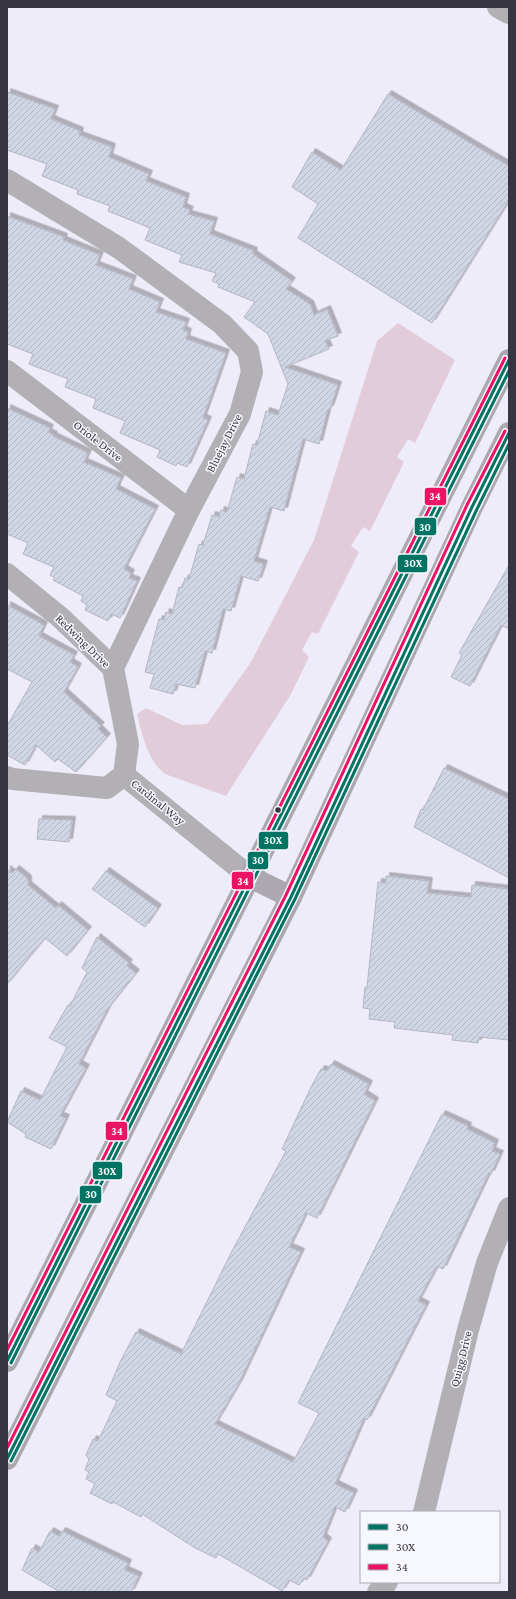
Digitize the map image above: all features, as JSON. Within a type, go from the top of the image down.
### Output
[{"type":"main road","points":[[7,1361],[509,360]]},
{"type":"main road","points":[[7,1460],[291,897],[469,514],[509,433]]},
{"type":"main road","points":[[250,877],[291,897]]},
{"type":"street","points":[[498,7],[509,13]]},
{"type":"street","name":"Bluejay Drive","points":[[7,180],[119,248],[222,324],[248,351],[252,372],[240,414],[188,510],[113,668]]},
{"type":"street","name":"Oriole Drive","points":[[7,371],[188,510]]},
{"type":"street","name":"Redwing Drive","points":[[7,574],[60,618],[113,668],[128,744],[124,775]]},
{"type":"street","name":"Cardinal Way","points":[[7,777],[12,779],[107,788],[124,775],[250,877]]},
{"type":"street","name":"Quigg Drive","points":[[424,1511],[468,1330],[487,1263],[509,1208]]},
{"type":"street","points":[[378,1592],[386,1583]]},
{"type":"shaded area","points":[[398,323],[455,360],[415,443],[408,439],[397,457],[404,462],[370,531],[363,527],[351,546],[359,552],[318,634],[312,632],[302,650],[309,657],[291,694],[226,796],[165,774],[154,762],[146,747],[137,714],[146,708],[182,725],[207,724],[251,662],[314,540],[377,341]]},
{"type":"building","points":[[7,92],[55,109],[51,119],[80,131],[79,135],[112,147],[109,157],[149,174],[146,181],[186,197],[183,207],[190,210],[188,214],[214,221],[210,234],[254,251],[253,254],[292,281],[286,289],[310,304],[314,315],[327,309],[338,336],[325,341],[329,349],[285,367],[338,385],[330,409],[328,409],[319,444],[303,439],[284,511],[270,507],[254,561],[264,564],[258,581],[241,576],[231,611],[223,609],[212,653],[205,651],[195,688],[176,684],[173,694],[150,688],[154,674],[145,672],[159,619],[164,620],[166,612],[172,614],[179,587],[182,588],[185,578],[189,579],[199,544],[203,545],[212,515],[219,517],[221,510],[227,512],[237,477],[244,479],[253,444],[257,445],[266,411],[278,415],[288,384],[268,334],[244,317],[255,302],[218,287],[219,284],[212,281],[216,273],[179,262],[182,255],[145,240],[150,228],[108,211],[110,206],[77,194],[78,190],[42,176],[47,164],[7,150]]},
{"type":"building","points":[[388,94],[509,166],[509,200],[432,323],[298,238],[318,204],[292,187],[312,152],[341,170]]},
{"type":"building","points":[[7,216],[64,237],[63,240],[100,255],[96,265],[133,279],[129,289],[160,302],[156,312],[186,322],[183,330],[188,332],[186,339],[226,353],[203,418],[208,420],[187,467],[177,463],[176,466],[157,457],[160,450],[120,433],[125,421],[93,408],[96,399],[65,387],[68,379],[29,364],[33,354],[7,344]]},
{"type":"building","points":[[7,408],[50,428],[48,432],[54,435],[53,436],[88,453],[84,462],[121,478],[116,489],[155,509],[124,569],[131,573],[129,578],[137,581],[120,618],[111,614],[108,621],[85,610],[87,605],[81,601],[83,596],[53,580],[55,578],[50,575],[54,567],[23,554],[28,543],[7,534]]},
{"type":"building","points":[[509,565],[509,629],[501,625],[470,686],[451,677],[462,655],[459,653]]},
{"type":"building","points":[[7,605],[44,625],[39,636],[74,655],[70,662],[78,667],[64,692],[101,726],[98,728],[107,737],[76,772],[58,759],[55,762],[36,745],[25,765],[7,755],[7,726],[32,682],[7,669]]},
{"type":"building","points":[[444,768],[509,799],[509,878],[414,827],[421,809],[423,810]]},
{"type":"building","points":[[39,819],[72,820],[69,842],[37,839]]},
{"type":"building","points":[[7,869],[12,873],[16,869],[28,879],[28,885],[56,908],[58,905],[88,930],[67,956],[45,938],[7,984]]},
{"type":"building","points":[[106,871],[158,908],[145,927],[92,889]]},
{"type":"building","points":[[386,876],[429,881],[427,893],[471,897],[472,885],[509,889],[509,1040],[479,1037],[478,1043],[452,1040],[453,1035],[394,1028],[395,1022],[369,1019],[370,1009],[363,1008],[365,987],[367,987],[378,882],[386,883]]},
{"type":"building","points":[[97,937],[129,963],[127,966],[136,973],[108,1008],[79,1064],[86,1068],[60,1116],[66,1118],[51,1149],[25,1137],[26,1134],[7,1122],[21,1091],[40,1100],[67,1047],[49,1038],[68,1005],[70,1006],[87,972],[82,968]]},
{"type":"building","points":[[331,1064],[369,1084],[364,1094],[375,1101],[317,1218],[306,1213],[289,1247],[301,1252],[239,1383],[215,1424],[293,1462],[319,1413],[298,1403],[442,1114],[468,1126],[467,1129],[495,1143],[492,1151],[500,1154],[491,1174],[489,1173],[443,1269],[437,1266],[418,1301],[426,1305],[367,1420],[364,1418],[335,1484],[354,1493],[345,1512],[335,1507],[323,1537],[328,1541],[307,1580],[304,1578],[299,1585],[289,1580],[282,1591],[218,1554],[216,1558],[195,1548],[142,1514],[141,1517],[113,1502],[112,1504],[90,1493],[95,1484],[86,1479],[89,1472],[85,1470],[89,1459],[86,1455],[93,1439],[98,1441],[117,1401],[106,1395],[120,1362],[136,1332],[181,1354],[231,1253],[286,1151],[282,1149],[311,1087],[321,1069],[327,1071]]},
{"type":"building","points":[[50,1531],[59,1536],[62,1531],[128,1563],[125,1570],[139,1576],[131,1592],[60,1592],[22,1570],[32,1548],[39,1552]]},
{"type":"transit line","name":"34","points":[[7,1350],[505,358]]},
{"type":"transit line","name":"30","points":[[7,1361],[509,360]]},
{"type":"transit line","name":"30X","points":[[11,1363],[509,371]]},
{"type":"transit line","name":"34","points":[[7,1448],[286,895],[467,505],[505,431]]},
{"type":"transit line","name":"30","points":[[7,1459],[291,897],[472,507],[509,433]]},
{"type":"transit line","name":"30X","points":[[11,1461],[295,899],[477,509],[509,444]]}]
